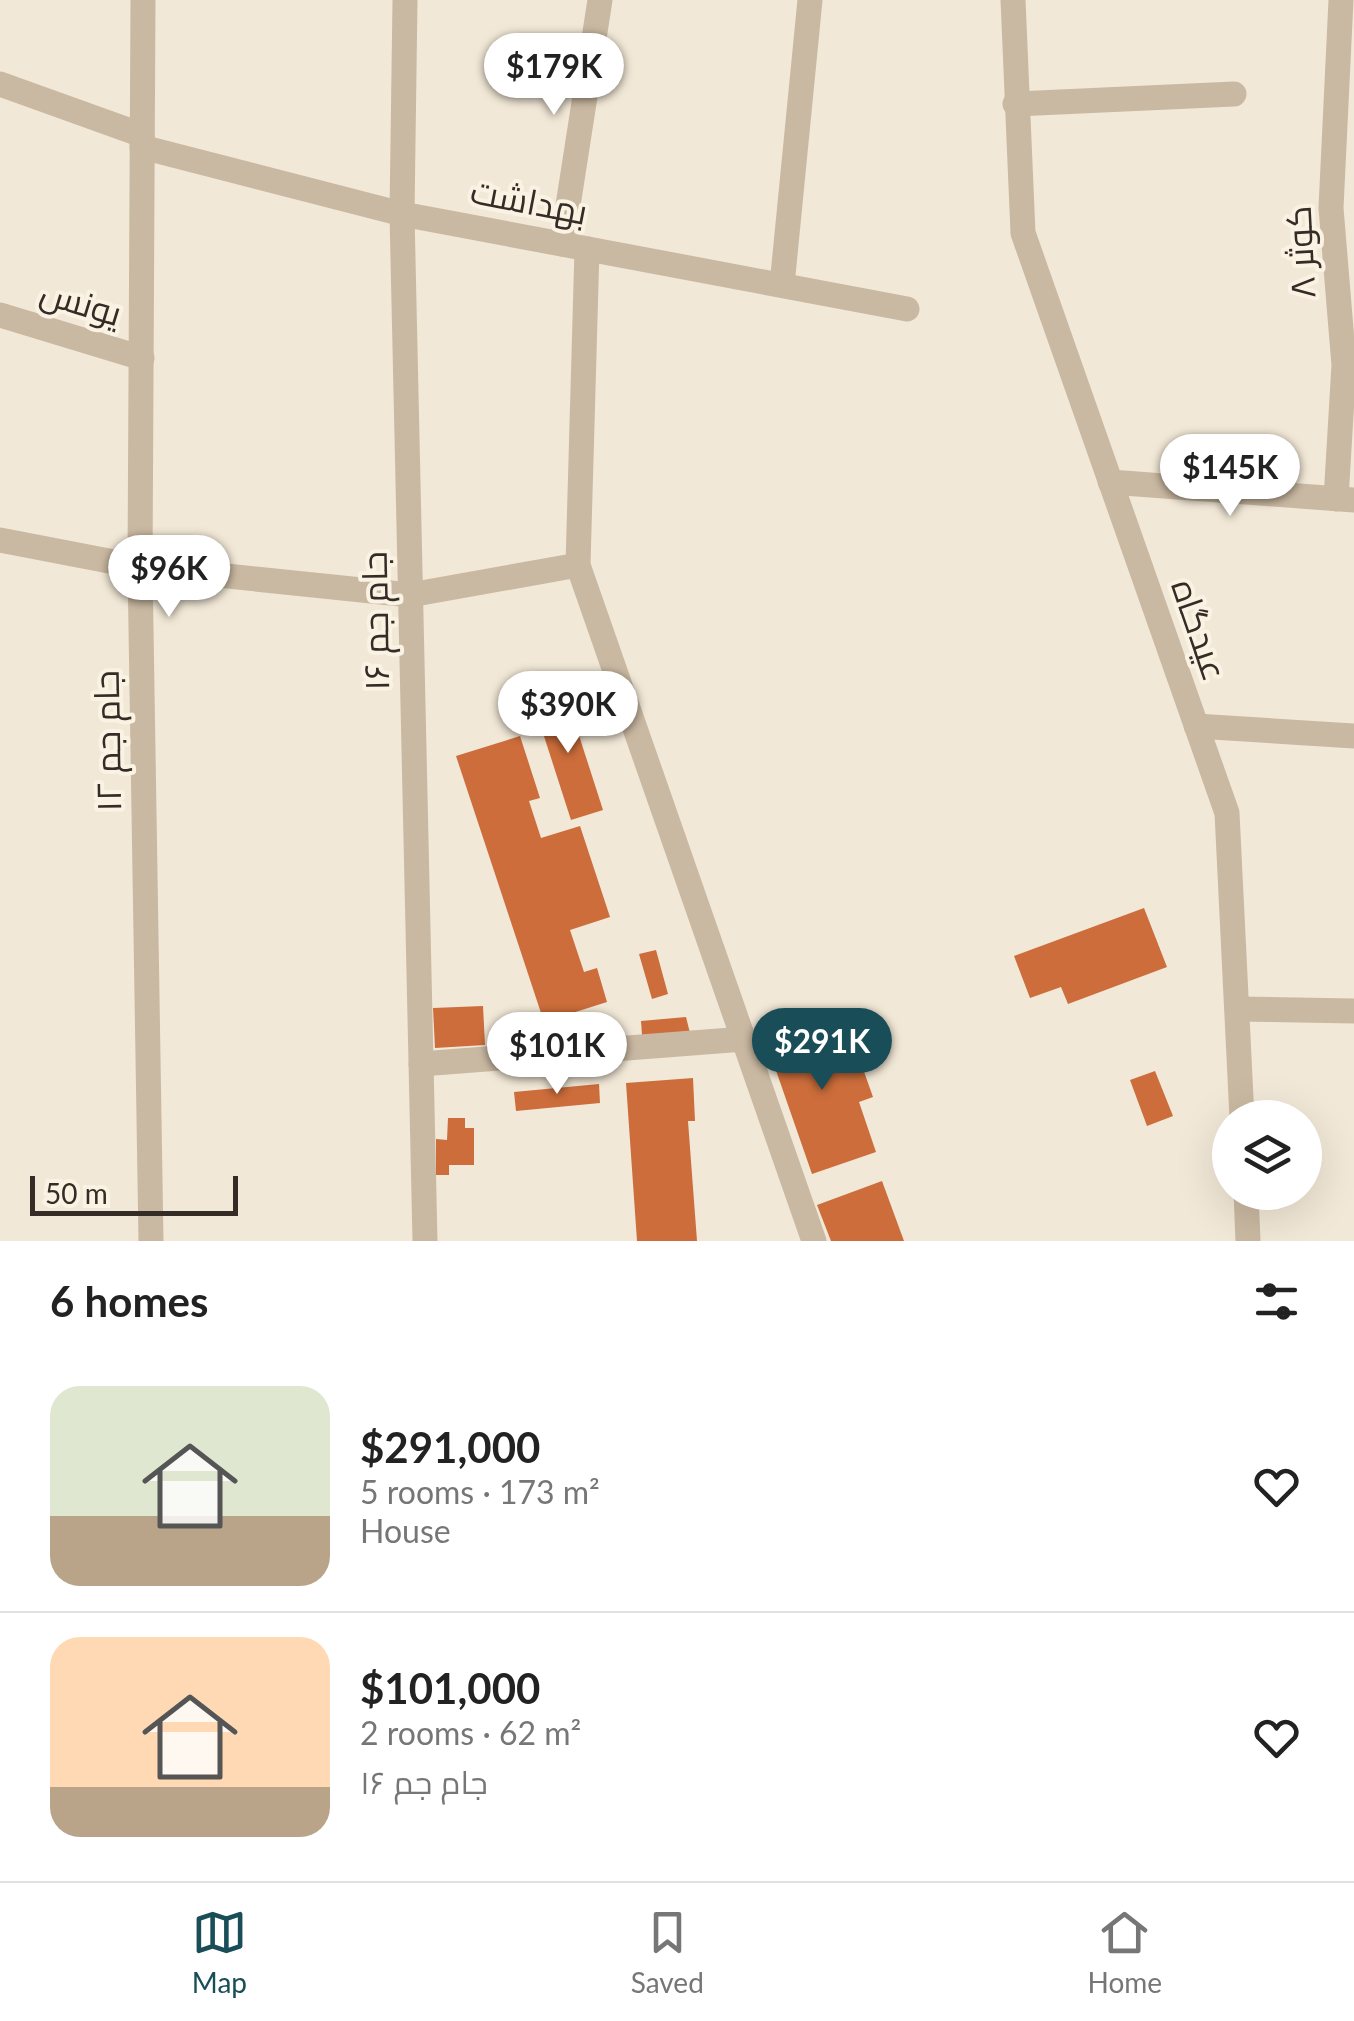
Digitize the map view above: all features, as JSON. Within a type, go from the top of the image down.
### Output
[{"type":"street","name":"جام جم ۱۲","points":[[143,0],[140,567],[151,1241]]},
{"type":"street","name":"جام جم ۱۶","points":[[405,0],[402,214],[425,1241]]},
{"type":"street","points":[[600,0],[574,246],[578,566],[814,1241]]},
{"type":"street","points":[[782,285],[810,0]]},
{"type":"street","name":"عیدگاه","points":[[1013,0],[1023,234],[1227,813],[1241,1100]]},
{"type":"street","name":"کوثر ۸","points":[[1341,0],[1331,208],[1349,365],[1345,500]]},
{"type":"street","name":"بهداشت","points":[[0,84],[142,141],[402,214],[907,308]]},
{"type":"street","points":[[1015,104],[1234,94]]},
{"type":"street","name":"یونس","points":[[0,315],[142,358]]},
{"type":"street","points":[[1110,482],[1345,500]]},
{"type":"street","points":[[0,540],[140,567],[410,595],[578,566]]},
{"type":"street","points":[[1196,726],[1354,736]]},
{"type":"street","points":[[1236,1008],[1354,1011]]},
{"type":"street","points":[[421,1064],[744,1039]]},
{"type":"street","points":[[1247,1210],[1248,1241]]},
{"type":"building","points":[[565,692],[603,810],[571,820],[533,702]]},
{"type":"building","points":[[520,736],[540,798],[529,801],[541,838],[580,826],[610,917],[570,930],[584,972],[597,968],[607,1002],[544,1022],[456,756]]},
{"type":"building","points":[[1144,908],[1167,967],[1068,1004],[1061,987],[1030,998],[1014,956]]},
{"type":"building","points":[[656,950],[668,994],[652,999],[639,954]]},
{"type":"building","points":[[483,1006],[485,1045],[435,1048],[433,1008]]},
{"type":"building","points":[[830,1014],[849,1071],[862,1066],[873,1097],[859,1102],[876,1152],[812,1174],[764,1036]]},
{"type":"building","points":[[686,1017],[690,1033],[642,1035],[641,1021]]},
{"type":"building","points":[[1155,1071],[1173,1116],[1147,1126],[1130,1080]]},
{"type":"building","points":[[693,1078],[695,1121],[688,1121],[697,1241],[637,1241],[626,1083]]},
{"type":"building","points":[[599,1084],[600,1103],[516,1111],[514,1092]]},
{"type":"building","points":[[448,1118],[465,1118],[465,1128],[474,1128],[474,1165],[449,1165],[449,1175],[436,1175],[436,1139],[447,1140]]},
{"type":"building","points":[[882,1181],[904,1241],[831,1241],[817,1205]]}]
